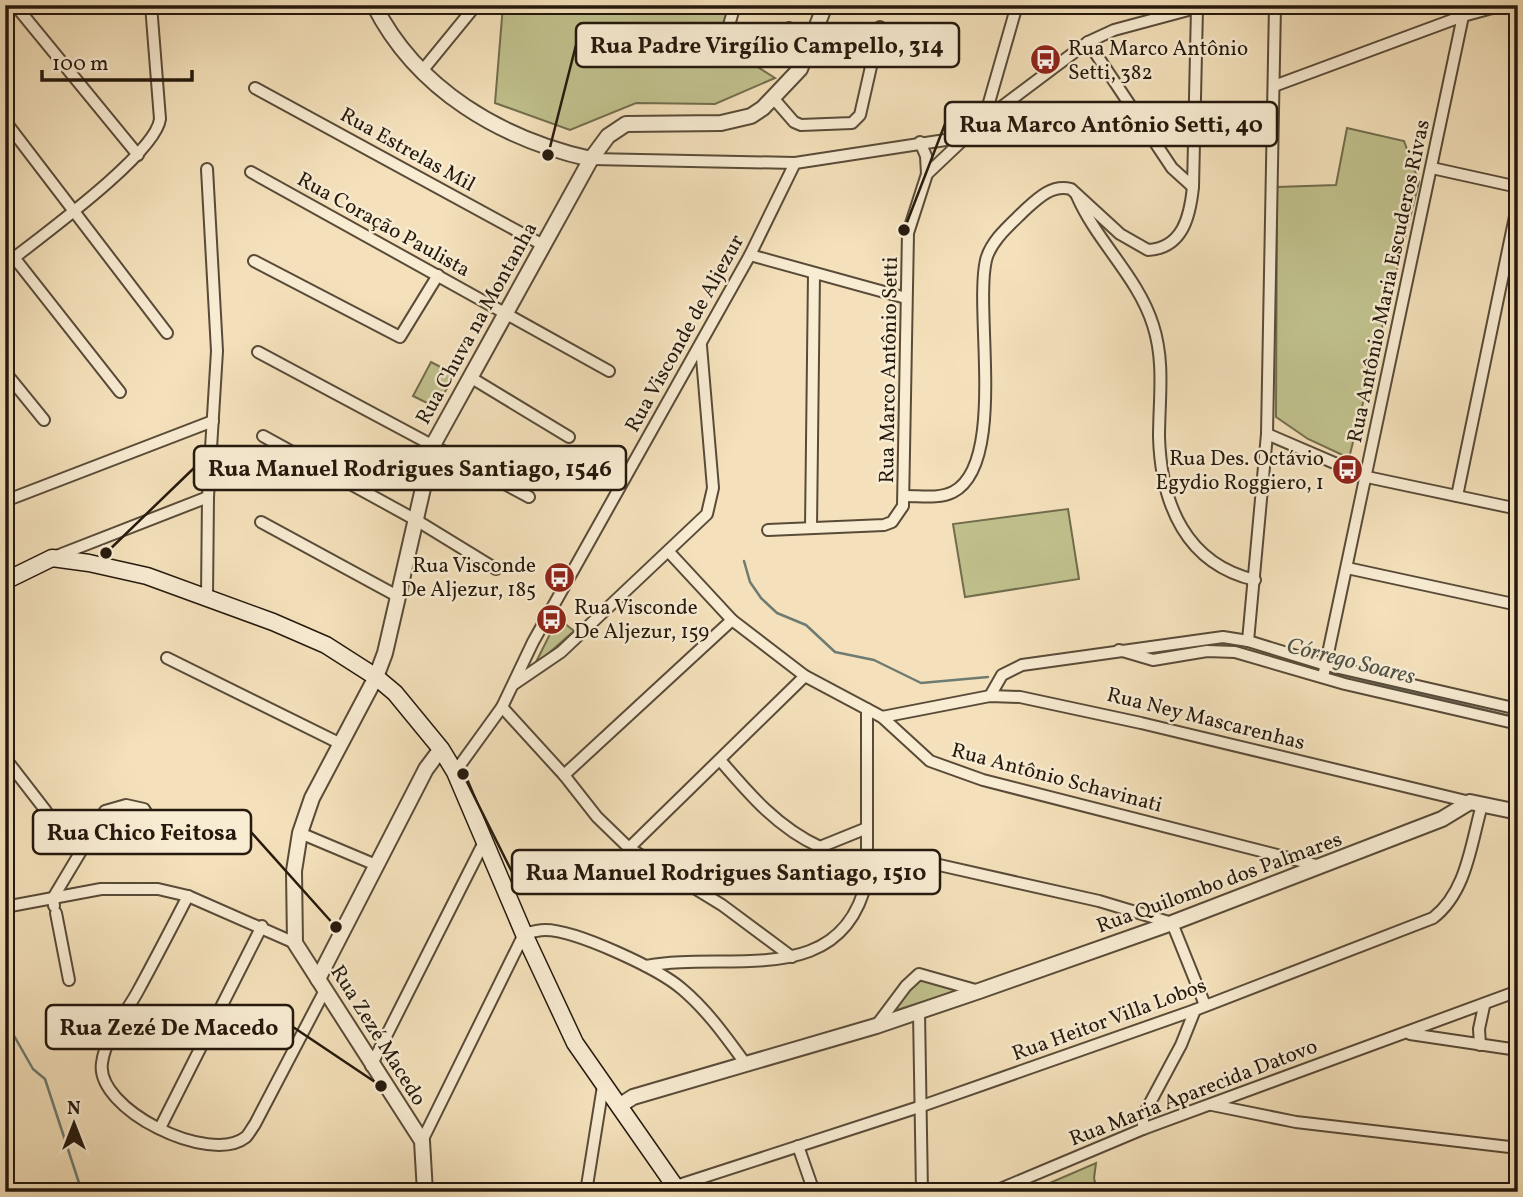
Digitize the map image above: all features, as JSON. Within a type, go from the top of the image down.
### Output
[{"type":"main road","points":[[5,581],[52,558],[147,576],[208,597],[326,645],[376,677],[395,693],[441,749],[455,772],[524,934],[575,1043],[677,1189]]},
{"type":"street","points":[[15,5],[138,155]]},
{"type":"street","points":[[10,261],[138,155],[157,132],[160,119],[151,5]]},
{"type":"street","points":[[374,5],[405,54],[446,93],[507,132],[538,145],[591,159],[794,163],[965,137]]},
{"type":"street","points":[[422,71],[476,5]]},
{"type":"street","points":[[735,5],[726,35],[734,48],[744,53],[758,55],[770,50],[789,28]]},
{"type":"street","name":"Rua Chuva na Montanha","points":[[376,677],[399,597],[433,445],[591,159],[608,136],[626,124],[721,124],[751,116],[774,99],[795,76],[808,55],[825,5]]},
{"type":"street","points":[[984,120],[1017,5]]},
{"type":"street","points":[[1248,641],[1267,434],[1275,5]]},
{"type":"street","points":[[1274,86],[1463,16],[1503,5]]},
{"type":"street","points":[[906,496],[932,496],[955,491],[973,469],[981,442],[985,406],[983,306],[986,258],[993,243],[1034,201],[1054,189],[1071,191],[1126,239],[1148,250],[1166,246],[1181,232],[1189,214],[1193,187],[1202,7]]},
{"type":"street","name":"Rua Marco Antônio Setti","points":[[768,530],[884,525],[899,514],[906,496],[908,233],[927,174],[984,120],[1088,42],[1114,30],[1202,7]]},
{"type":"street","name":"Rua Antônio Maria Escuderos Rivas","points":[[1324,671],[1463,16]]},
{"type":"street","points":[[774,99],[793,122],[801,125],[852,123],[860,115],[880,27]]},
{"type":"street","points":[[1088,42],[1172,168],[1193,187]]},
{"type":"street","name":"Rua Estrelas Mil","points":[[255,88],[543,245]]},
{"type":"street","points":[[5,121],[75,209],[167,333]]},
{"type":"street","points":[[920,142],[926,156],[927,174]]},
{"type":"street","name":"Rua Visconde de Aljezur","points":[[455,772],[502,707],[512,684],[750,255],[794,163]]},
{"type":"street","points":[[1432,168],[1518,187]]},
{"type":"street","points":[[207,169],[217,351],[208,497],[208,597]]},
{"type":"street","name":"Rua Coração Paulista","points":[[251,172],[609,371]]},
{"type":"street","points":[[1071,191],[1144,302],[1153,326],[1159,352],[1159,439],[1164,482],[1182,530],[1202,554],[1222,570],[1255,580]]},
{"type":"street","points":[[1457,496],[1518,202]]},
{"type":"street","points":[[5,246],[10,261],[120,392]]},
{"type":"street","points":[[750,255],[906,298]]},
{"type":"street","points":[[254,261],[400,337],[438,275]]},
{"type":"street","points":[[811,528],[814,273]]},
{"type":"street","points":[[512,684],[561,652],[698,525],[712,502],[701,346]]},
{"type":"street","points":[[258,352],[529,497]]},
{"type":"street","points":[[5,372],[44,420]]},
{"type":"street","points":[[470,377],[569,437]]},
{"type":"street","points":[[5,501],[213,421]]},
{"type":"street","points":[[1267,434],[1367,477],[1518,509]]},
{"type":"street","points":[[263,436],[416,520],[496,569]]},
{"type":"street","points":[[52,558],[208,497]]},
{"type":"street","points":[[261,522],[399,597]]},
{"type":"street","name":"Rua Antônio Schavinati","points":[[669,552],[732,620],[805,676],[882,717],[930,761],[949,770],[1323,866]]},
{"type":"street","points":[[1347,568],[1518,605]]},
{"type":"street","points":[[564,775],[732,620]]},
{"type":"street","points":[[990,696],[997,681],[1014,667],[1223,637],[1248,641],[1324,671],[1518,724]]},
{"type":"street","points":[[1119,650],[1153,660],[1207,650],[1235,652],[1518,709]]},
{"type":"street","points":[[167,658],[341,744]]},
{"type":"street","points":[[629,848],[805,676]]},
{"type":"street","points":[[5,907],[54,906],[101,889],[158,889],[188,896],[262,926],[295,943],[293,871],[300,833],[312,798],[376,677]]},
{"type":"street","name":"Rua Ney Mascarenhas","points":[[882,717],[990,696],[1020,697],[1069,706],[1518,812]]},
{"type":"street","points":[[502,707],[564,775],[597,817],[629,848],[722,905],[792,957]]},
{"type":"street","points":[[646,966],[667,962],[761,963],[792,957],[834,936],[853,917],[867,879],[867,709]]},
{"type":"street","points":[[188,896],[124,1014],[102,1063],[107,1085],[129,1111],[160,1128],[203,1146],[218,1146],[245,1137],[255,1124],[376,864],[426,769],[441,749]]},
{"type":"street","points":[[5,758],[46,811]]},
{"type":"street","points":[[720,760],[772,817],[807,841],[820,847],[867,828]]},
{"type":"street","name":"Rua Quilombo dos Palmares","points":[[619,1106],[633,1097],[919,1012],[1172,923],[1323,866],[1476,803]]},
{"type":"street","name":"Rua Heitor Villa Lobos","points":[[677,1189],[1200,1007],[1433,918],[1444,909],[1459,887],[1476,803]]},
{"type":"street","points":[[69,980],[54,906],[105,811],[125,805],[144,809],[152,822],[152,839]]},
{"type":"street","points":[[300,833],[376,864]]},
{"type":"street","points":[[372,1066],[484,842]]},
{"type":"street","points":[[917,860],[1099,901],[1172,923],[1200,1007],[1143,1116],[1143,1129]]},
{"type":"street","points":[[160,1128],[262,926]]},
{"type":"street","points":[[425,1192],[422,1141],[524,934],[542,930],[554,931],[646,966],[682,988],[745,1063]]},
{"type":"street","name":"Rua Zezé Macedo","points":[[295,943],[422,1141]]},
{"type":"street","points":[[876,1026],[906,986],[919,974],[979,991]]},
{"type":"street","name":"Rua Maria Aparecida Datovo","points":[[996,1189],[1143,1129],[1484,1006],[1518,991]]},
{"type":"street","points":[[1480,1045],[1479,1029],[1484,1006]]},
{"type":"street","points":[[919,1012],[922,1192]]},
{"type":"street","points":[[1408,1033],[1518,1050]]},
{"type":"street","points":[[586,1192],[600,1118],[603,1086]]},
{"type":"street","points":[[1210,1104],[1296,1122],[1518,1148]]},
{"type":"street","points":[[600,1118],[619,1106]]},
{"type":"street","points":[[798,1146],[814,1192]]},
{"type":"street","points":[[996,1189],[1044,1192]]},
{"type":"green space","points":[[503,5],[730,5],[718,42],[775,78],[715,104],[636,103],[570,130],[495,103]]},
{"type":"green space","points":[[1347,128],[1404,141],[1419,182],[1349,458],[1308,439],[1276,417],[1277,187],[1336,185]]},
{"type":"green space","points":[[431,362],[454,374],[437,408],[413,396]]},
{"type":"green space","points":[[1068,509],[1079,579],[965,597],[953,524]]},
{"type":"green space","points":[[558,618],[574,631],[534,666]]},
{"type":"green space","points":[[920,978],[963,989],[888,1013]]},
{"type":"green space","points":[[1096,1163],[1094,1178],[1097,1191],[1045,1185]]},
{"type":"waterway","name":"Córrego Soares","points":[[744,561],[750,582],[761,598],[777,613],[806,625],[835,652],[874,660],[921,683],[988,677]]},
{"type":"waterway","name":"Córrego Soares","points":[[1176,649],[1218,644],[1235,647]]},
{"type":"waterway","name":"Córrego Soares","points":[[1251,651],[1319,669]]},
{"type":"waterway","name":"Córrego Soares","points":[[1326,671],[1518,718]]},
{"type":"waterway","points":[[5,1020],[33,1069],[45,1079],[82,1192]]},
{"type":"place","name":"Rua Marco Antônio Setti, 382","points":[[1045,60]]},
{"type":"place","name":"Rua Padre Virgílio Campello, 314","points":[[548,155]]},
{"type":"place","name":"Rua Marco Antônio Setti, 40","points":[[904,230]]},
{"type":"place","name":"Rua Des. Octávio Egydio Roggiero, 1","points":[[1347,470]]},
{"type":"place","name":"Rua Manuel Rodrigues Santiago, 1546","points":[[106,553]]},
{"type":"place","name":"Rua Visconde De Aljezur, 185","points":[[559,577]]},
{"type":"place","name":"Rua Visconde De Aljezur, 159","points":[[551,619]]},
{"type":"place","name":"Rua Manuel Rodrigues Santiago, 1510","points":[[463,774]]},
{"type":"place","name":"Rua Chico Feitosa","points":[[336,927]]},
{"type":"place","name":"Rua Zezé De Macedo","points":[[381,1086]]}]
